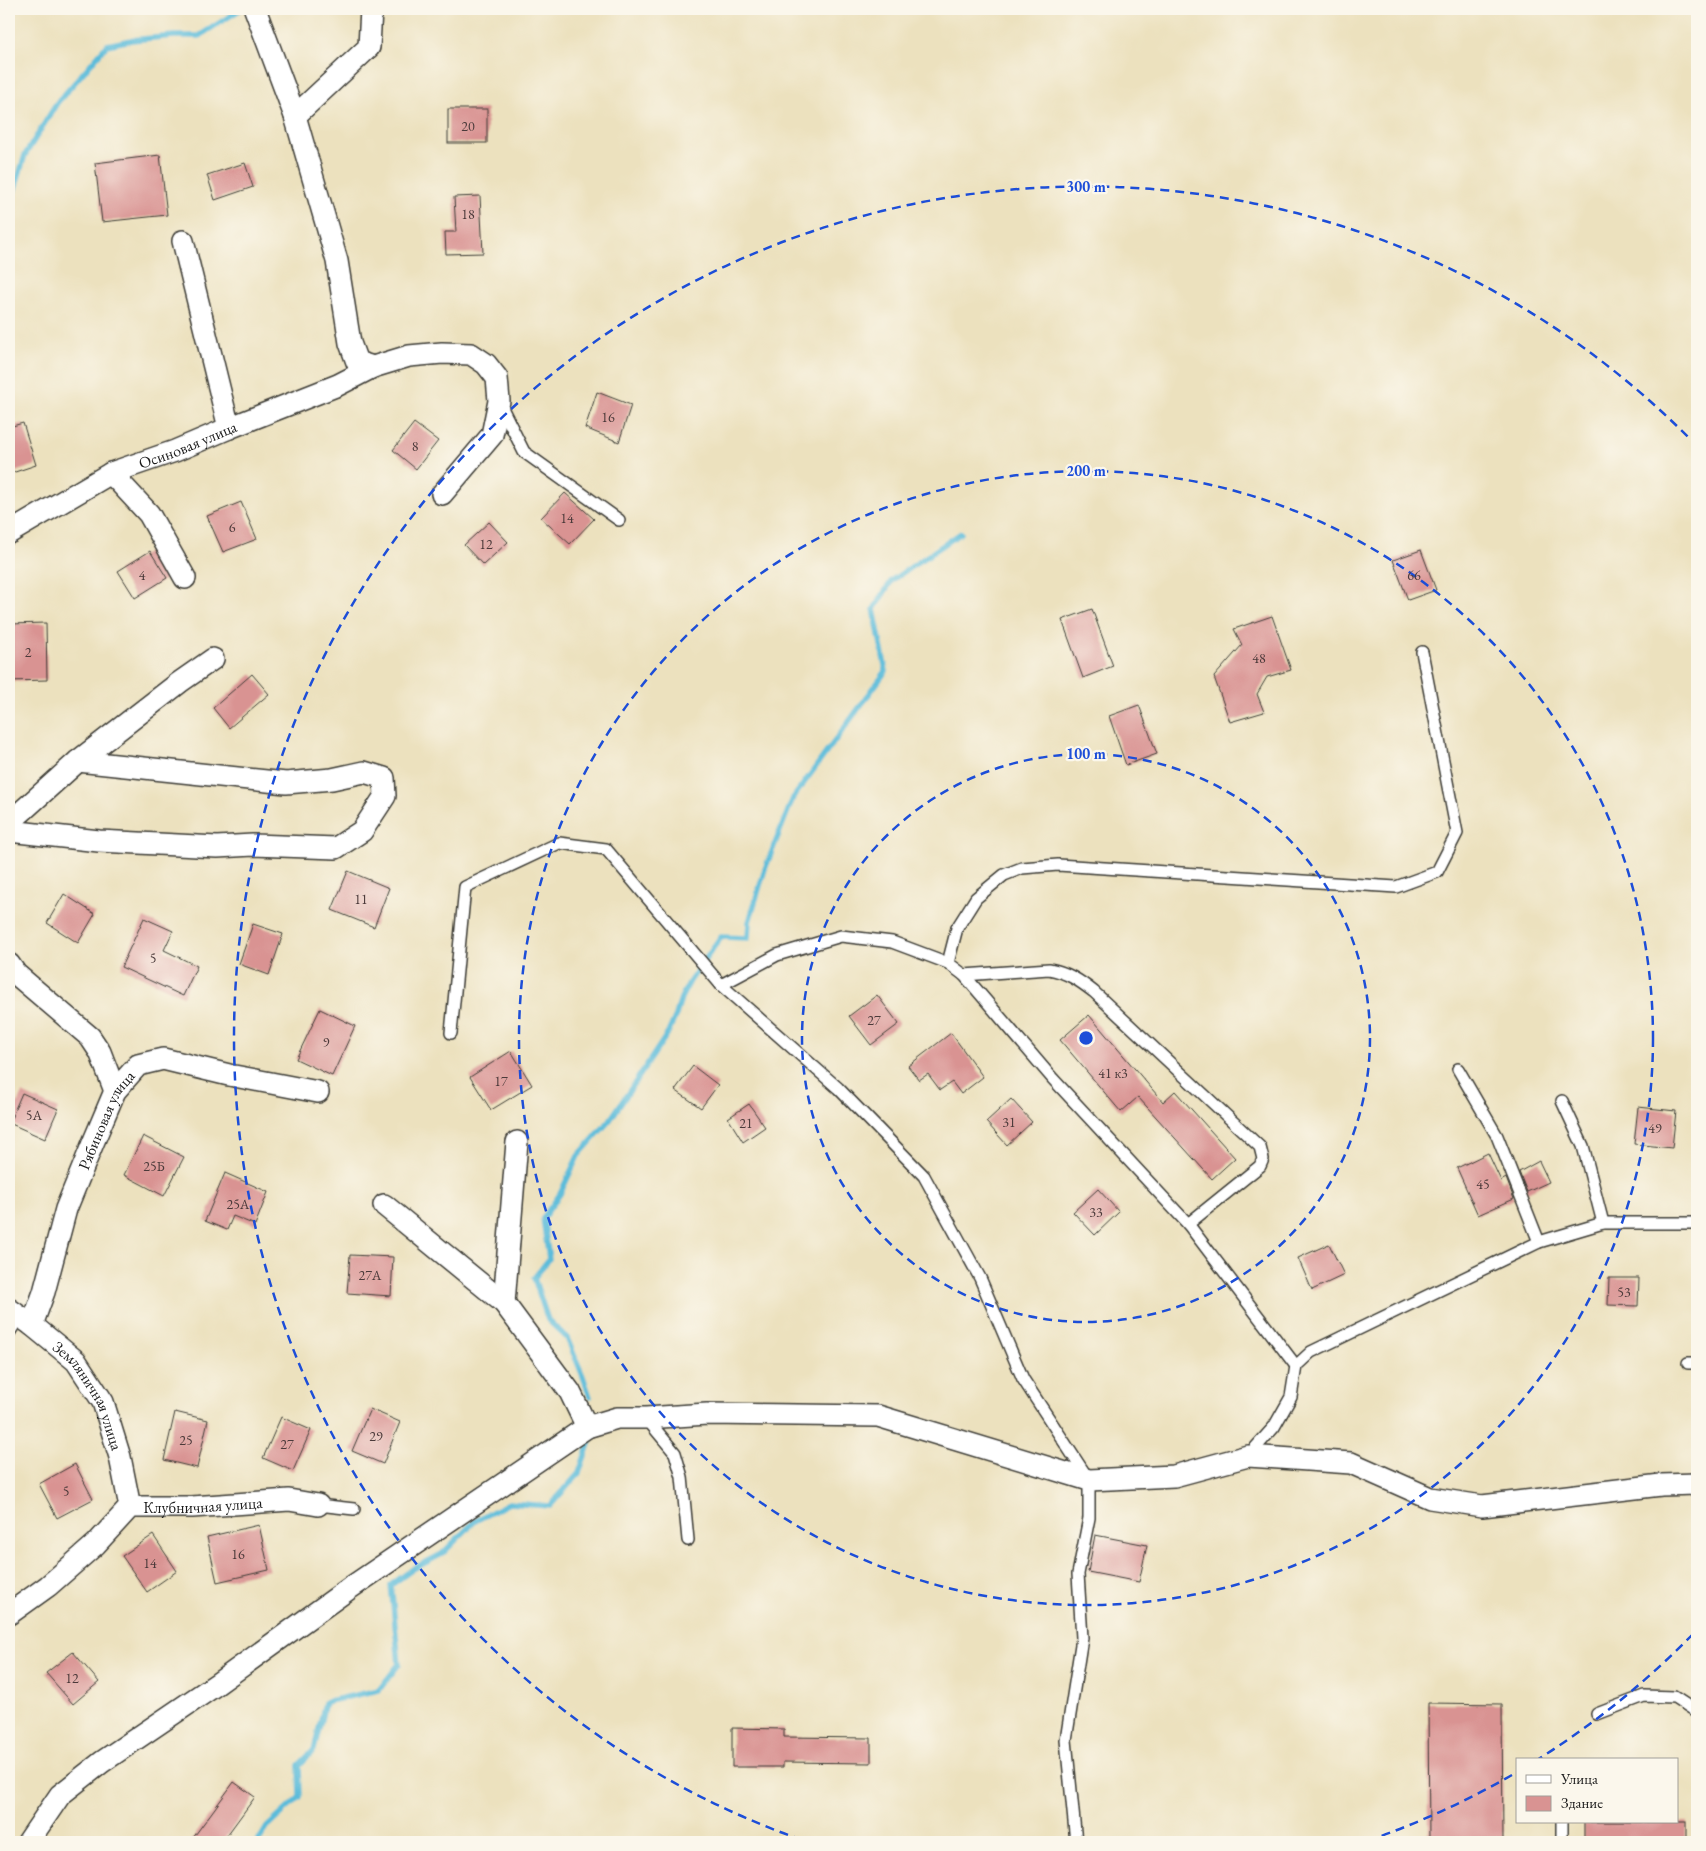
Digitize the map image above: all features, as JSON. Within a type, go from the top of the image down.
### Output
[{"type":"street","points":[[256,9],[295,116],[337,261],[350,343],[357,362],[372,367]]},
{"type":"street","points":[[295,116],[368,47],[371,9]]},
{"type":"street","points":[[182,241],[229,428]]},
{"type":"street","name":"Осиновая улица","points":[[9,533],[111,473],[176,451],[338,385],[372,367],[409,356],[442,353],[471,354],[486,364],[497,378],[499,401],[492,435],[442,494]]},
{"type":"street","points":[[111,473],[148,514],[185,578]]},
{"type":"street","points":[[9,823],[78,761],[213,658]]},
{"type":"street","points":[[9,831],[99,841],[217,846],[253,845],[336,848],[362,831],[385,796],[384,778],[364,772],[332,779],[286,783],[78,761]]},
{"type":"street","points":[[9,964],[16,974],[90,1037],[100,1052],[115,1091]]},
{"type":"street","name":"Рябиновая улица","points":[[17,1321],[44,1292],[66,1209],[115,1091],[138,1065],[163,1059],[229,1075],[318,1092]]},
{"type":"street","points":[[504,1303],[518,1142]]},
{"type":"street","points":[[384,1205],[504,1303],[570,1392],[587,1427]]},
{"type":"street","name":"Земляничная улица","points":[[17,1321],[76,1361],[103,1402],[120,1457],[130,1506]]},
{"type":"street","points":[[28,1842],[60,1795],[102,1762],[216,1684],[350,1588],[587,1427],[617,1418],[707,1414],[878,1416],[1089,1480],[1174,1476],[1248,1456],[1351,1463],[1430,1498],[1482,1506],[1661,1485],[1697,1484]]},
{"type":"street","name":"Клубничная улица","points":[[9,1614],[48,1586],[96,1544],[130,1506],[192,1507],[289,1500],[318,1505]]},
{"type":"lane","points":[[499,401],[524,452],[618,520]]},
{"type":"lane","points":[[948,963],[957,928],[976,898],[1004,876],[1022,868],[1058,865],[1396,887],[1437,872],[1457,833],[1422,652]]},
{"type":"lane","points":[[451,1033],[464,887],[559,843],[606,849],[720,985],[838,1088],[924,1176],[980,1278],[1023,1379],[1089,1480],[1089,1518],[1080,1556],[1078,1574],[1082,1638],[1066,1740],[1076,1842]]},
{"type":"lane","points":[[720,985],[777,955],[841,936],[892,942],[948,963],[964,975],[1053,1079],[1188,1224],[1296,1366]]},
{"type":"lane","points":[[964,975],[1049,969],[1062,971],[1078,980],[1094,992],[1260,1146],[1263,1159],[1260,1166],[1188,1224]]},
{"type":"lane","points":[[1458,1069],[1498,1136],[1539,1242]]},
{"type":"lane","points":[[1562,1101],[1583,1146],[1603,1223]]},
{"type":"lane","points":[[1248,1456],[1274,1427],[1291,1396],[1296,1366],[1311,1352],[1539,1242],[1603,1223],[1697,1223]]},
{"type":"lane","points":[[646,1418],[676,1453],[682,1477],[688,1540]]},
{"type":"lane","points":[[318,1505],[354,1509]]},
{"type":"lane","points":[[1597,1714],[1644,1696],[1674,1697],[1697,1712]]},
{"type":"lane","points":[[1562,1824],[1562,1842]]},
{"type":"building","points":[[448,109],[487,109],[487,143],[448,143]]},
{"type":"building","points":[[160,155],[167,215],[102,222],[95,163]]},
{"type":"building","points":[[245,163],[253,187],[215,200],[207,175]]},
{"type":"building","points":[[480,196],[483,253],[446,254],[445,232],[456,232],[454,197]]},
{"type":"building","points":[[597,392],[631,405],[619,442],[585,428]]},
{"type":"building","points":[[23,423],[36,465],[9,474],[9,427]]},
{"type":"building","points":[[414,423],[438,441],[416,469],[393,450]]},
{"type":"building","points":[[565,493],[594,519],[570,544],[541,518]]},
{"type":"building","points":[[241,502],[257,539],[223,552],[207,516]]},
{"type":"building","points":[[489,522],[508,542],[483,565],[464,545]]},
{"type":"building","points":[[1421,550],[1436,590],[1408,600],[1393,560]]},
{"type":"building","points":[[150,551],[167,578],[135,598],[118,571]]},
{"type":"building","points":[[1092,609],[1113,666],[1083,678],[1062,620]]},
{"type":"building","points":[[1272,616],[1291,670],[1267,677],[1257,694],[1264,712],[1230,722],[1214,677],[1242,645],[1234,629]]},
{"type":"building","points":[[46,623],[47,680],[9,681],[9,624]]},
{"type":"building","points":[[252,674],[269,694],[229,728],[213,708]]},
{"type":"building","points":[[1139,705],[1157,754],[1126,765],[1109,716]]},
{"type":"building","points":[[348,871],[389,888],[374,927],[332,910]]},
{"type":"building","points":[[64,894],[95,914],[78,943],[47,923]]},
{"type":"building","points":[[144,918],[173,931],[164,950],[197,966],[183,996],[121,967]]},
{"type":"building","points":[[253,924],[283,934],[269,975],[239,964]]},
{"type":"building","points":[[877,995],[899,1024],[871,1045],[849,1016]]},
{"type":"building","points":[[320,1009],[355,1026],[332,1076],[296,1059]]},
{"type":"building","points":[[1089,1015],[1163,1102],[1175,1091],[1235,1158],[1212,1179],[1138,1097],[1121,1112],[1060,1040]]},
{"type":"building","points":[[951,1033],[983,1077],[961,1094],[952,1082],[940,1090],[928,1074],[919,1080],[908,1066]]},
{"type":"building","points":[[511,1051],[532,1085],[491,1110],[470,1077]]},
{"type":"building","points":[[693,1066],[718,1085],[701,1108],[675,1090]]},
{"type":"building","points":[[22,1093],[58,1109],[45,1139],[9,1123]]},
{"type":"building","points":[[1011,1099],[1032,1122],[1007,1145],[986,1122]]},
{"type":"building","points":[[749,1104],[765,1127],[743,1142],[728,1118]]},
{"type":"building","points":[[1638,1107],[1676,1111],[1672,1148],[1634,1144]]},
{"type":"building","points":[[143,1136],[184,1157],[164,1196],[124,1175]]},
{"type":"building","points":[[1488,1153],[1501,1181],[1506,1178],[1514,1199],[1478,1215],[1457,1168]]},
{"type":"building","points":[[1539,1161],[1549,1182],[1527,1192],[1519,1172]]},
{"type":"building","points":[[225,1173],[268,1192],[255,1225],[233,1216],[227,1230],[205,1221]]},
{"type":"building","points":[[1098,1189],[1119,1212],[1095,1235],[1073,1212]]},
{"type":"building","points":[[1329,1244],[1344,1275],[1312,1290],[1298,1258]]},
{"type":"building","points":[[350,1255],[393,1257],[391,1296],[347,1293]]},
{"type":"building","points":[[1609,1278],[1639,1278],[1638,1306],[1608,1305]]},
{"type":"building","points":[[370,1409],[400,1422],[383,1464],[352,1451]]},
{"type":"building","points":[[175,1412],[208,1420],[197,1468],[164,1460]]},
{"type":"building","points":[[281,1417],[311,1430],[293,1471],[263,1458]]},
{"type":"building","points":[[75,1464],[93,1499],[57,1518],[39,1484]]},
{"type":"building","points":[[259,1525],[269,1570],[217,1582],[207,1537]]},
{"type":"building","points":[[153,1535],[177,1571],[147,1592],[122,1556]]},
{"type":"building","points":[[1095,1535],[1147,1545],[1139,1582],[1088,1572]]},
{"type":"building","points":[[73,1652],[99,1682],[73,1704],[46,1673]]},
{"type":"building","points":[[1428,1703],[1502,1704],[1503,1842],[1429,1842]]},
{"type":"building","points":[[732,1728],[784,1729],[784,1737],[871,1738],[871,1763],[783,1762],[783,1767],[732,1767]]},
{"type":"building","points":[[234,1782],[255,1797],[222,1842],[190,1842]]},
{"type":"building","points":[[1678,1822],[1686,1822],[1686,1842],[1584,1842],[1584,1824],[1678,1824]]},
{"type":"waterway","points":[[9,208],[25,155],[57,103],[107,45],[131,40],[199,36],[241,9]]},
{"type":"waterway","points":[[590,1397],[567,1338],[548,1320],[534,1278],[549,1259],[543,1218],[560,1194],[578,1156],[610,1120],[668,1033],[681,998],[690,981],[721,937],[748,938],[749,922],[765,869],[793,798],[886,671],[874,609],[892,580],[961,533]]},
{"type":"waterway","points":[[258,1842],[267,1827],[300,1797],[299,1765],[314,1750],[325,1702],[379,1690],[399,1664],[391,1585],[413,1569],[442,1554],[475,1521],[509,1503],[550,1506],[579,1473],[590,1441]]}]
